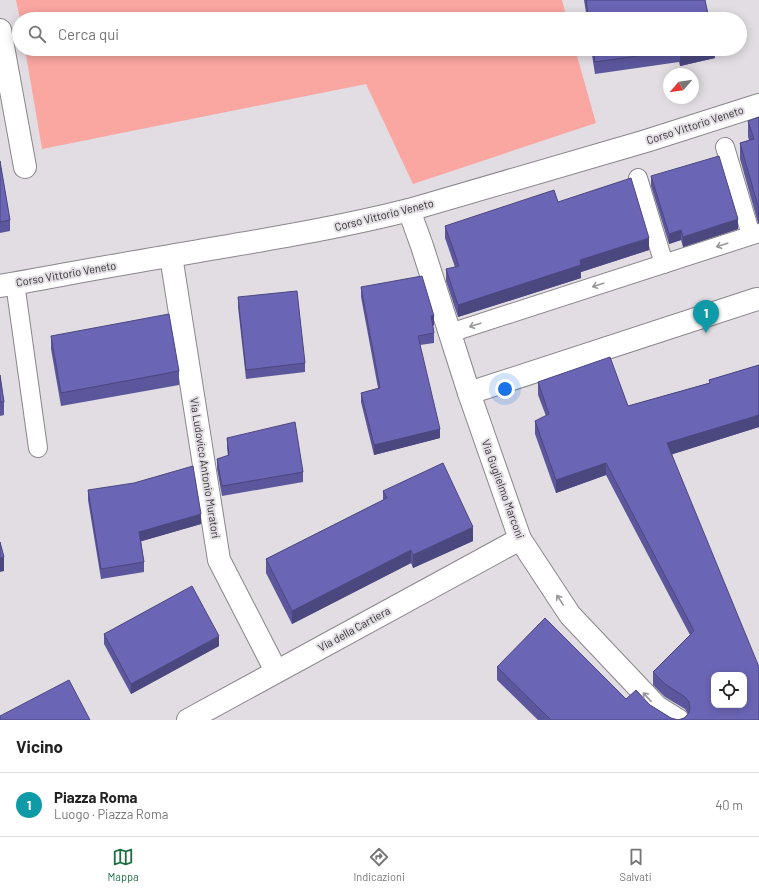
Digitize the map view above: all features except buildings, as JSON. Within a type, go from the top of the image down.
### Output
[{"type":"street","points":[[0,30],[25,167]]},
{"type":"street","name":"Corso Vittorio Veneto","points":[[8,285],[278,238],[375,219],[646,141],[759,105]]},
{"type":"street","name":"Via Guglielmo Marconi","points":[[409,210],[469,393],[520,538],[570,615],[657,707],[678,720]]},
{"type":"street","name":"Via Ludovico Antonio Muratori","points":[[171,256],[219,560],[275,669]]},
{"type":"street","points":[[469,393],[758,298]]},
{"type":"street","name":"Via della Cartiera","points":[[188,720],[520,538]]},
{"type":"lane","points":[[450,333],[755,234],[725,147]]},
{"type":"lane","points":[[638,178],[664,264]]},
{"type":"lane","points":[[8,285],[38,448]]},
{"type":"shaded area","points":[[16,0],[562,0],[565,12],[19,12]]},
{"type":"shaded area","points":[[26,56],[577,56],[596,123],[413,184],[366,84],[42,149]]},
{"type":"place","name":"Piazza Roma","points":[[706,333]]}]
